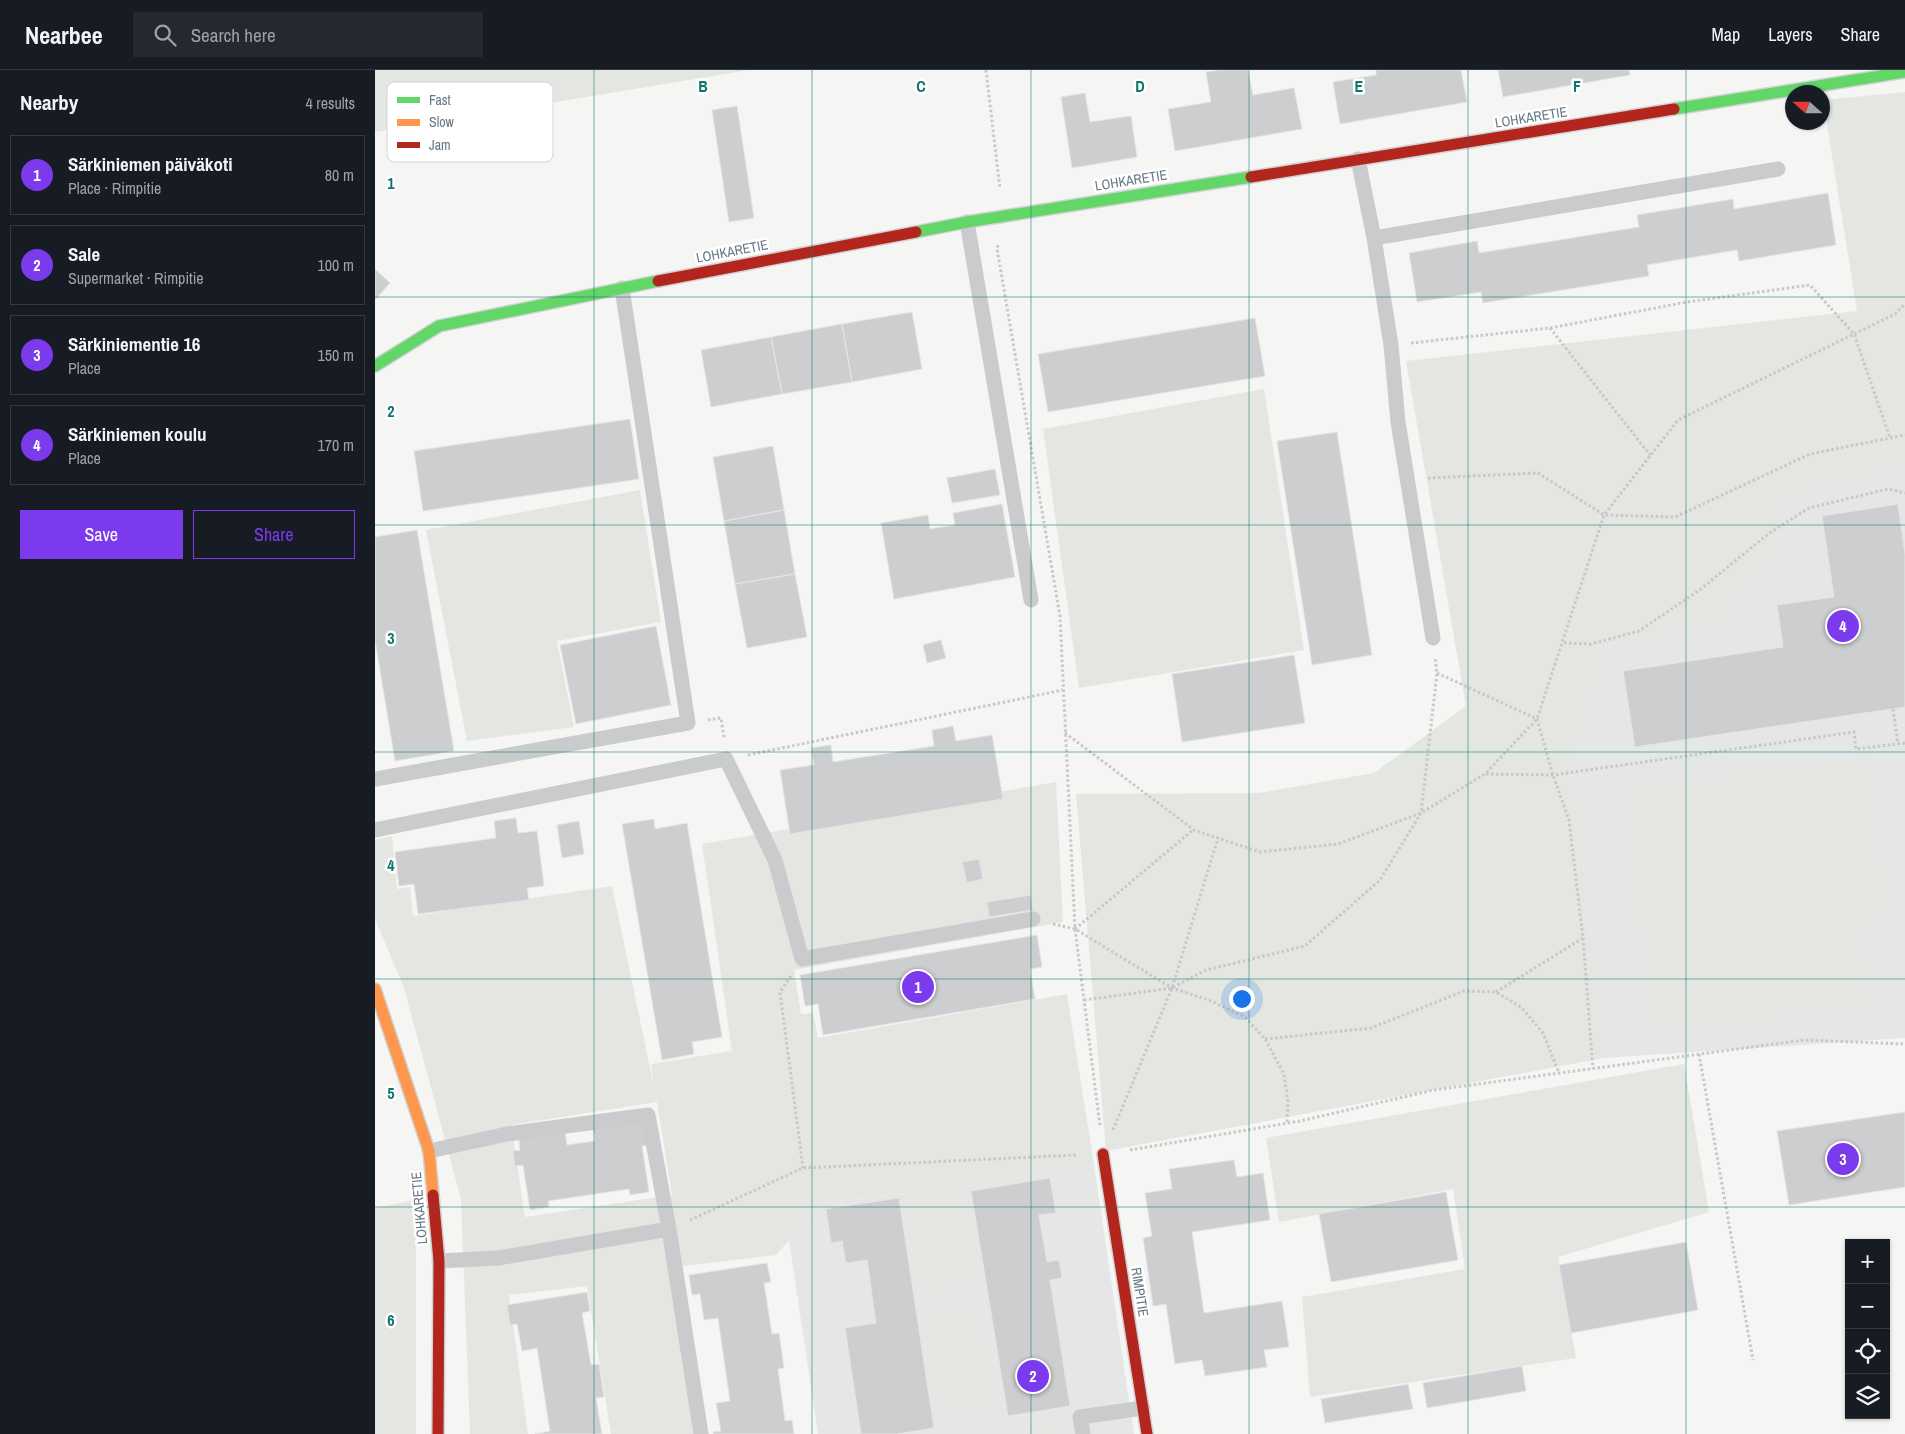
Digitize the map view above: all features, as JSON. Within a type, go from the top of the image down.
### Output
[{"type":"street","name":"LOHKARETIE","points":[[375,366],[439,326],[622,288],[967,222],[1905,72]]},
{"type":"street","name":"LOHKARETIE","points":[[375,989],[429,1151],[439,1261],[439,1434]]},
{"type":"street","name":"RIMPITIE","points":[[1103,1154],[1147,1434]]},
{"type":"lane","points":[[1358,159],[1374,238],[1391,345],[1398,422],[1433,638]]},
{"type":"lane","points":[[1374,238],[1778,169]]},
{"type":"lane","points":[[967,222],[1031,600]]},
{"type":"lane","points":[[375,778],[687,723],[622,288]]},
{"type":"lane","points":[[375,830],[726,759],[775,860],[802,960],[1033,920]]},
{"type":"lane","points":[[429,1151],[507,1134],[648,1114],[669,1229],[701,1434]]},
{"type":"lane","points":[[439,1261],[498,1258],[669,1229]]},
{"type":"lane","points":[[1083,1434],[1080,1417],[1143,1408]]},
{"type":"path","points":[[986,70],[1003,216],[997,249],[1060,616],[1075,929],[1103,1154]]},
{"type":"path","points":[[1391,345],[1549,328],[1687,302],[1810,285],[1854,334],[1890,438]]},
{"type":"path","points":[[1065,733],[1194,830],[1260,852],[1338,844],[1421,813],[1485,774],[1537,719],[1564,643],[1604,515],[1678,420],[1895,314],[1905,304]]},
{"type":"path","points":[[1549,328],[1650,455]]},
{"type":"path","points":[[1407,479],[1538,472],[1604,515],[1675,517],[1810,454],[1905,435]]},
{"type":"path","points":[[1564,643],[1591,644],[1639,631],[1701,590],[1768,534],[1809,508],[1888,490],[1905,493]]},
{"type":"path","points":[[1084,1000],[1172,988],[1206,970],[1305,946],[1380,880],[1421,813],[1437,672],[1433,638]]},
{"type":"path","points":[[1437,672],[1537,719],[1553,775],[1569,820],[1583,938],[1593,1069]]},
{"type":"path","points":[[687,723],[721,718],[726,759],[1063,690]]},
{"type":"path","points":[[1893,709],[1897,744]]},
{"type":"path","points":[[1485,774],[1553,775],[1853,732],[1856,748],[1905,743]]},
{"type":"path","points":[[1075,929],[1194,830]]},
{"type":"path","points":[[1103,1154],[1172,988],[1218,838]]},
{"type":"path","points":[[1033,920],[1075,929],[1172,988],[1209,1000],[1245,1017],[1265,1039],[1284,1074],[1288,1104],[1287,1124]]},
{"type":"path","points":[[1496,992],[1583,938]]},
{"type":"path","points":[[802,960],[780,992],[803,1168]]},
{"type":"path","points":[[1265,1039],[1371,1028],[1464,990],[1496,992],[1523,1008],[1543,1033],[1559,1073]]},
{"type":"path","points":[[669,1229],[803,1168],[1103,1154],[1287,1124],[1434,1090],[1804,1040],[1905,1044]]},
{"type":"path","points":[[1699,1054],[1753,1360]]},
{"type":"shaded area","points":[[375,70],[749,70],[553,102],[553,82],[387,82],[387,130],[375,132]]},
{"type":"shaded area","points":[[1905,92],[1905,463],[1787,492],[1770,552],[1723,619],[1607,644],[1571,753],[1604,1058],[1106,1151],[1076,794],[1259,793],[1374,773],[1466,706],[1406,361],[1857,311],[1828,130],[1830,130],[1830,99]]},
{"type":"shaded area","points":[[1264,389],[1304,650],[1079,688],[1043,429]]},
{"type":"shaded area","points":[[1905,463],[1905,1038],[1604,1058],[1571,753],[1607,644],[1723,619],[1770,552],[1787,492]]},
{"type":"shaded area","points":[[640,490],[661,622],[557,641],[574,727],[467,741],[426,530]]},
{"type":"shaded area","points":[[1867,758],[1887,919],[1860,923],[1870,1005],[1652,1031],[1623,788]]},
{"type":"shaded area","points":[[1056,782],[1063,922],[794,970],[801,1014],[813,1013],[818,1038],[1067,994],[1094,1165],[967,1186],[977,1269],[967,1285],[933,1291],[925,1290],[917,1283],[905,1193],[821,1203],[776,1255],[683,1266],[708,1434],[611,1434],[587,1286],[509,1295],[528,1434],[470,1434],[461,1199],[404,988],[375,919],[375,840],[392,836],[397,889],[410,887],[413,916],[612,886],[654,1087],[651,1064],[732,1051],[702,844]],"holes":[[[657,1102],[672,1195],[525,1217],[511,1125]]]},
{"type":"shaded area","points":[[1684,1064],[1709,1212],[1558,1257],[1576,1358],[1310,1397],[1302,1297],[1465,1269],[1453,1189],[1279,1222],[1266,1138]]},
{"type":"shaded area","points":[[1094,1165],[1134,1434],[818,1434],[789,1240],[821,1203],[967,1186]]},
{"type":"shaded area","points":[[416,1200],[416,1434],[375,1434],[375,1208]]},
{"type":"shaded area","points":[[968,1312],[978,1321],[993,1388],[991,1399],[985,1410],[948,1416],[937,1406],[932,1389],[924,1329],[927,1324],[937,1318]]},
{"type":"shaded area","points":[[1058,1419],[1062,1423],[1060,1431],[1047,1434],[1028,1434],[1029,1424]]},
{"type":"building","points":[[1248,70],[1253,95],[1294,88],[1302,129],[1175,151],[1168,109],[1211,102],[1206,72]]},
{"type":"building","points":[[1376,70],[1461,70],[1467,102],[1340,124],[1333,82],[1376,75]]},
{"type":"building","points":[[1498,70],[1629,70],[1630,75],[1503,97]]},
{"type":"building","points":[[1085,93],[1090,122],[1131,116],[1137,157],[1072,168],[1061,97]]},
{"type":"building","points":[[737,106],[754,218],[729,222],[712,110]]},
{"type":"building","points":[[1828,193],[1836,245],[1739,261],[1737,250],[1647,265],[1649,276],[1483,303],[1481,292],[1417,302],[1409,253],[1477,241],[1479,253],[1639,227],[1637,215],[1733,199],[1734,209]]},
{"type":"building","points":[[375,269],[390,283],[375,300]]},
{"type":"building","points":[[912,312],[922,369],[852,382],[842,324]]},
{"type":"building","points":[[1255,318],[1265,376],[1048,412],[1038,354]]},
{"type":"building","points":[[842,324],[852,382],[782,394],[771,337]]},
{"type":"building","points":[[771,337],[782,394],[711,407],[701,350]]},
{"type":"building","points":[[630,419],[639,479],[423,511],[414,451]]},
{"type":"building","points":[[1337,432],[1372,655],[1312,665],[1277,441]]},
{"type":"building","points":[[773,446],[784,510],[724,521],[713,457]]},
{"type":"building","points":[[995,469],[1000,495],[952,503],[947,478]]},
{"type":"building","points":[[1002,504],[1015,577],[894,599],[881,523],[928,515],[930,529],[955,525],[953,513]]},
{"type":"building","points":[[1898,504],[1905,554],[1905,707],[1635,747],[1623,671],[1783,647],[1777,605],[1834,597],[1822,516]]},
{"type":"building","points":[[784,510],[795,574],[735,584],[724,521]]},
{"type":"building","points":[[417,530],[454,751],[395,761],[375,640],[375,537]]},
{"type":"building","points":[[795,574],[807,637],[747,648],[735,584]]},
{"type":"building","points":[[656,626],[671,705],[576,724],[560,645]]},
{"type":"building","points":[[941,640],[946,658],[927,663],[923,645]]},
{"type":"building","points":[[1294,655],[1305,723],[1182,742],[1172,674]]},
{"type":"building","points":[[953,726],[956,741],[992,735],[1003,799],[790,834],[780,770],[814,765],[811,748],[831,745],[833,762],[934,746],[932,730]]},
{"type":"building","points":[[516,818],[518,833],[537,831],[544,886],[527,888],[529,900],[418,914],[414,884],[399,886],[395,852],[496,838],[494,821]]},
{"type":"building","points":[[654,819],[655,829],[687,823],[722,1037],[692,1042],[694,1054],[662,1060],[622,824]]},
{"type":"building","points":[[579,821],[584,854],[562,858],[557,825]]},
{"type":"building","points":[[979,859],[983,879],[967,883],[962,862]]},
{"type":"building","points":[[1031,895],[1033,910],[989,917],[987,902]]},
{"type":"building","points":[[1037,935],[1042,967],[1030,969],[1035,999],[823,1035],[818,1004],[805,1006],[800,975]]},
{"type":"building","points":[[1905,1112],[1905,1187],[1789,1205],[1777,1131]]},
{"type":"building","points":[[644,1120],[648,1145],[642,1146],[649,1192],[630,1195],[629,1189],[548,1201],[549,1207],[530,1210],[523,1165],[515,1166],[513,1151],[520,1150],[519,1139],[565,1132],[567,1145],[595,1141],[593,1128]]},
{"type":"building","points":[[1234,1160],[1237,1177],[1263,1173],[1270,1220],[1192,1232],[1204,1313],[1282,1301],[1289,1347],[1264,1350],[1267,1367],[1205,1376],[1202,1360],[1175,1364],[1166,1304],[1153,1306],[1143,1238],[1152,1236],[1145,1193],[1172,1189],[1169,1169]]},
{"type":"building","points":[[1050,1178],[1056,1213],[1039,1215],[1047,1262],[1059,1260],[1062,1278],[1050,1280],[1070,1406],[1008,1416],[971,1191]]},
{"type":"building","points":[[1446,1192],[1458,1260],[1331,1282],[1319,1214]]},
{"type":"building","points":[[899,1198],[934,1428],[897,1434],[861,1434],[845,1328],[876,1323],[867,1260],[846,1263],[842,1241],[831,1243],[826,1209]]},
{"type":"building","points":[[1686,1242],[1698,1310],[1571,1333],[1559,1265]]},
{"type":"building","points":[[767,1263],[771,1282],[764,1283],[772,1334],[779,1333],[784,1368],[778,1369],[785,1421],[792,1420],[794,1434],[714,1434],[713,1432],[721,1431],[716,1403],[730,1401],[718,1318],[704,1320],[700,1294],[692,1295],[689,1275]]},
{"type":"building","points":[[587,1292],[590,1311],[582,1313],[591,1365],[599,1364],[604,1397],[596,1398],[602,1434],[535,1434],[550,1431],[537,1348],[522,1351],[517,1324],[510,1325],[507,1305]]},
{"type":"building","points":[[1522,1366],[1526,1391],[1427,1408],[1423,1383]]},
{"type":"building","points":[[1408,1384],[1413,1409],[1325,1423],[1321,1399]]},
{"type":"traffic: fast","points":[[1674,109],[1905,72]]},
{"type":"traffic: fast","points":[[916,232],[967,222],[1251,177]]},
{"type":"traffic: fast","points":[[375,366],[439,326],[658,281]]},
{"type":"traffic: slow","points":[[375,989],[429,1151],[433,1195]]},
{"type":"traffic: jam","points":[[1251,177],[1674,109]]},
{"type":"traffic: jam","points":[[658,281],[916,232]]},
{"type":"traffic: jam","points":[[1103,1154],[1147,1434]]},
{"type":"traffic: jam","points":[[433,1195],[439,1261],[438,1434]]},
{"type":"place","name":"Särkiniemen koulu","points":[[1843,626]]},
{"type":"place","name":"Särkiniemen päiväkoti","points":[[918,987]]},
{"type":"place","name":"Särkiniementie 16","points":[[1843,1159]]},
{"type":"place","name":"Sale","points":[[1033,1376]]}]
